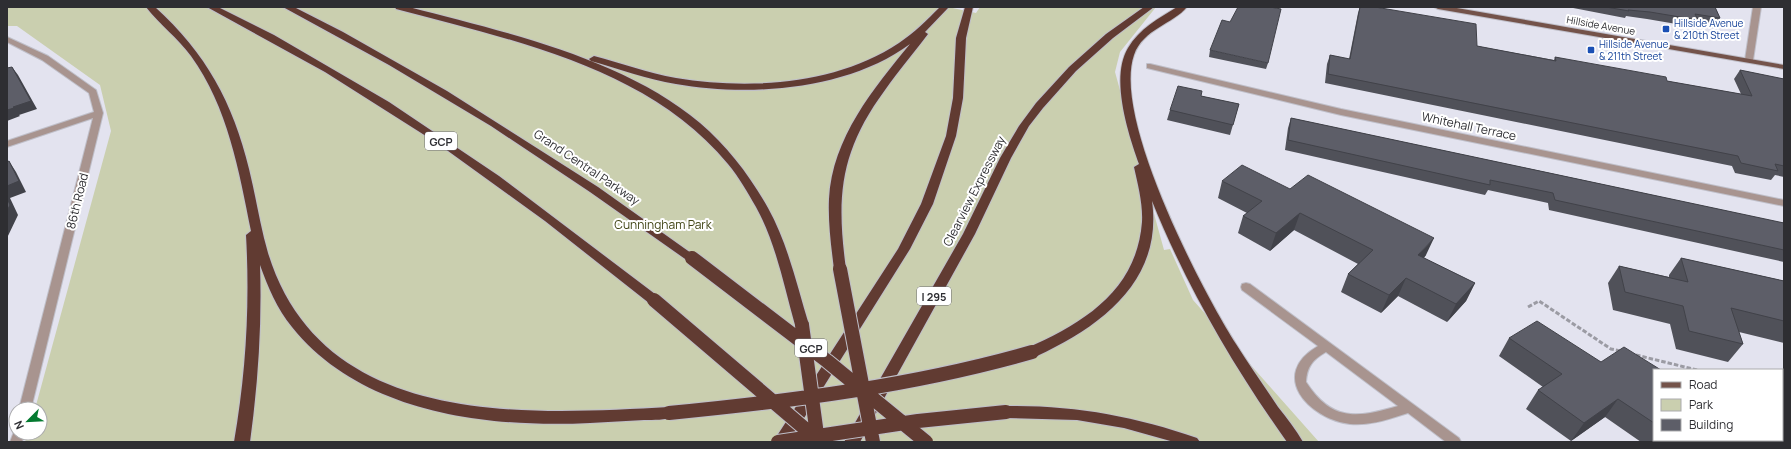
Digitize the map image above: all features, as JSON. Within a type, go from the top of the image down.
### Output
[{"type":"highway","points":[[150,7],[191,49],[215,87],[233,136],[267,268],[275,292],[284,308],[308,339],[323,353],[363,378],[385,389],[440,406],[495,416],[565,418],[668,413],[767,403],[869,389],[976,369],[1032,352],[1070,334],[1095,318],[1127,284],[1141,258],[1146,236],[1147,207],[1127,97],[1125,73],[1130,54],[1142,37],[1152,28],[1183,7]]},
{"type":"highway","name":"GCP","points":[[211,7],[299,53],[415,123],[548,216],[654,300],[819,442]]},
{"type":"highway","name":"Grand Central Parkway","points":[[287,7],[414,75],[503,128],[589,186],[692,258],[827,361],[926,442]]},
{"type":"highway","points":[[399,7],[674,81],[712,86],[772,85],[826,76],[871,61],[912,38],[943,7]]},
{"type":"highway","points":[[873,442],[834,239],[833,215],[836,188],[848,141],[872,100],[943,7]]},
{"type":"highway","points":[[780,442],[904,249],[927,204],[951,136],[958,98],[961,38],[969,7]]},
{"type":"highway","name":"Clearview Expressway","points":[[852,442],[980,214],[1011,148],[1024,127],[1050,92],[1074,65],[1108,37],[1150,7]]},
{"type":"highway","points":[[520,40],[582,62],[642,90],[678,111],[718,145],[749,184],[773,231],[783,258],[802,325],[819,442]]},
{"type":"highway","points":[[1131,117],[1146,168],[1190,274],[1238,358],[1295,442]]},
{"type":"highway","points":[[242,442],[252,346],[254,299],[254,257],[247,190]]},
{"type":"highway","points":[[780,442],[925,420],[1006,412],[1034,411],[1094,415],[1154,428],[1192,442]]},
{"type":"main road","name":"Hillside Avenue","points":[[1438,7],[1469,10],[1784,67]]},
{"type":"street","points":[[1749,60],[1757,7]]},
{"type":"street","name":"86th Road","points":[[7,39],[44,58],[93,92],[99,113],[27,401]]},
{"type":"street","name":"Whitehall Terrace","points":[[1150,66],[1341,112],[1784,203]]},
{"type":"street","points":[[7,144],[99,113]]},
{"type":"street","points":[[1246,287],[1455,442]]},
{"type":"street","points":[[1327,346],[1315,353],[1301,368],[1300,383],[1316,404],[1338,417],[1352,420],[1367,419],[1410,408]]},
{"type":"path","points":[[1528,307],[1539,301],[1611,349],[1626,352]]},
{"type":"path","points":[[1633,354],[1693,369]]},
{"type":"path","points":[[1783,392],[1784,397]]},
{"type":"green space","name":"Cunningham Park","points":[[7,7],[948,7],[976,13],[980,7],[1156,7],[1120,52],[1115,72],[1164,250],[1170,249],[1193,300],[1319,442],[25,442],[48,441],[48,401],[37,401],[111,131],[100,85],[17,26],[7,26]]},
{"type":"building","points":[[1238,7],[1270,7],[1281,9],[1268,63],[1210,50],[1222,20],[1230,22]]},
{"type":"building","points":[[1360,7],[1375,7],[1476,24],[1477,46],[1556,61],[1555,57],[1666,77],[1667,81],[1752,96],[1740,70],[1784,79],[1784,166],[1775,164],[1778,171],[1741,163],[1738,156],[1328,74],[1330,55],[1350,59]]},
{"type":"building","points":[[1606,7],[1715,7],[1720,18],[1695,14],[1698,20],[1650,12],[1628,10],[1629,11]]},
{"type":"building","points":[[12,67],[31,101],[7,110],[7,68]]},
{"type":"building","points":[[1178,86],[1202,91],[1201,96],[1239,104],[1233,125],[1170,110]]},
{"type":"building","points":[[1291,118],[1784,223],[1784,250],[1555,200],[1553,193],[1490,180],[1490,185],[1288,140]]},
{"type":"building","points":[[9,161],[19,181],[7,186],[7,162]]},
{"type":"building","points":[[1242,165],[1290,189],[1308,175],[1434,238],[1418,255],[1475,283],[1456,304],[1406,278],[1389,295],[1348,274],[1373,250],[1300,213],[1276,233],[1243,216],[1262,201],[1222,181]]},
{"type":"building","points":[[7,198],[10,205],[7,211]]},
{"type":"building","points":[[1681,258],[1784,281],[1784,321],[1731,308],[1743,344],[1689,331],[1683,306],[1625,292],[1619,266],[1688,282]]},
{"type":"building","points":[[1537,321],[1601,362],[1624,347],[1659,369],[1653,369],[1653,422],[1618,399],[1584,423],[1538,390],[1562,374],[1509,338]]},
{"type":"building","points":[[1680,441],[1776,442],[1682,442]]},
{"type":"place","name":"Hillside Avenue & 210th Street","points":[[1666,29]]},
{"type":"place","name":"Hillside Avenue & 211th Street","points":[[1591,50]]}]
